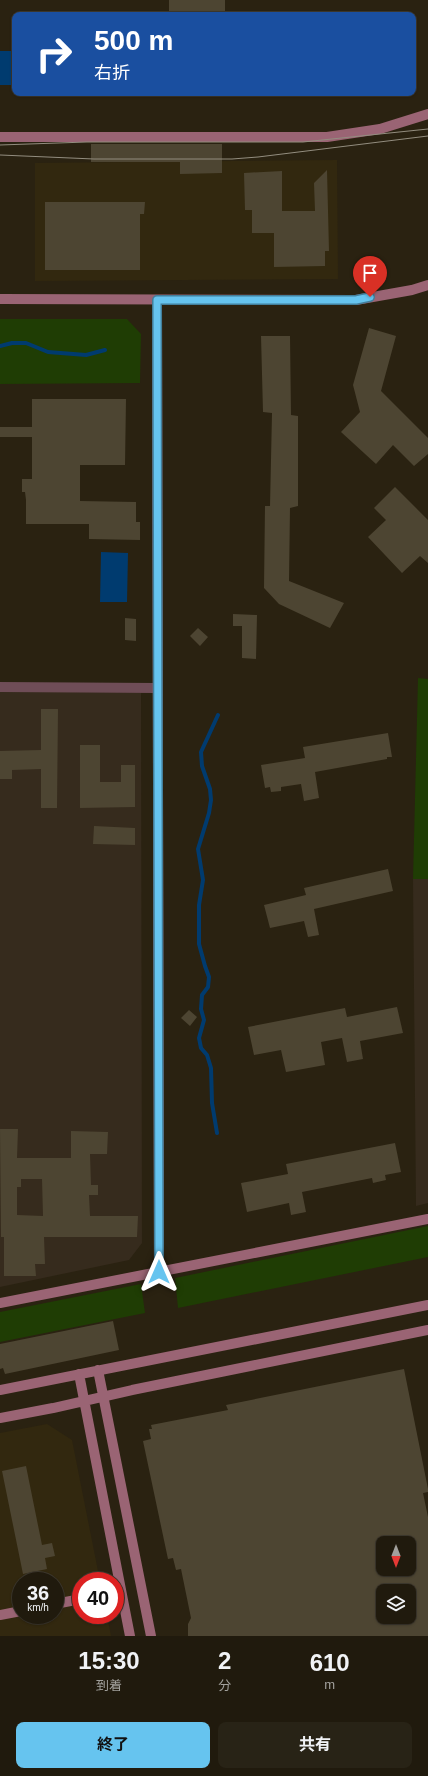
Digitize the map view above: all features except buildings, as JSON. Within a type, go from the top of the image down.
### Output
[{"type":"street","points":[[0,137],[327,137],[380,129],[428,114]]},
{"type":"street","points":[[0,299],[356,300],[412,290],[428,285]]},
{"type":"street","points":[[157,300],[159,1272]]},
{"type":"street","points":[[0,686],[157,688]]},
{"type":"street","points":[[0,1303],[428,1219]]},
{"type":"street","points":[[0,1390],[428,1304]]},
{"type":"street","points":[[0,1418],[428,1330]]},
{"type":"street","points":[[98,1370],[151,1636]]},
{"type":"street","points":[[79,1374],[115,1572]]},
{"type":"street","points":[[0,1615],[12,1613]]},
{"type":"street","points":[[124,1614],[130,1636]]},
{"type":"shaded area","points":[[337,160],[338,279],[35,281],[35,163]]},
{"type":"shaded area","points":[[0,691],[141,693],[142,1243],[129,1260],[0,1287]]},
{"type":"shaded area","points":[[413,879],[428,879],[428,1203],[416,1206]]},
{"type":"shaded area","points":[[47,1424],[72,1440],[98,1572],[72,1572],[72,1624],[109,1624],[111,1636],[0,1636],[0,1433]]},
{"type":"green space","points":[[0,319],[127,319],[141,334],[140,383],[0,384]]},
{"type":"green space","points":[[418,678],[428,679],[428,879],[413,879]]},
{"type":"green space","points":[[428,1226],[428,1257],[178,1308],[175,1278]]},
{"type":"green space","points":[[141,1284],[145,1313],[0,1342],[0,1312]]},
{"type":"water","points":[[0,51],[12,51],[12,85],[0,85]]},
{"type":"water","points":[[101,552],[128,553],[127,602],[100,602]]},
{"type":"waterway","points":[[0,346],[12,343],[26,343],[48,352],[86,355],[105,350]]},
{"type":"waterway","points":[[217,1133],[212,1103],[211,1068],[207,1055],[201,1048],[199,1038],[204,1020],[201,1009],[202,995],[208,987],[209,977],[199,944],[199,905],[203,880],[198,849],[209,813],[211,800],[210,789],[202,766],[201,752],[218,715]]},
{"type":"tram line","points":[[0,145],[87,142],[303,142],[428,129]]},
{"type":"tram line","points":[[0,155],[94,159],[232,159],[428,136]]},
{"type":"route","points":[[159,1272],[157,300],[356,300],[370,297]]}]
